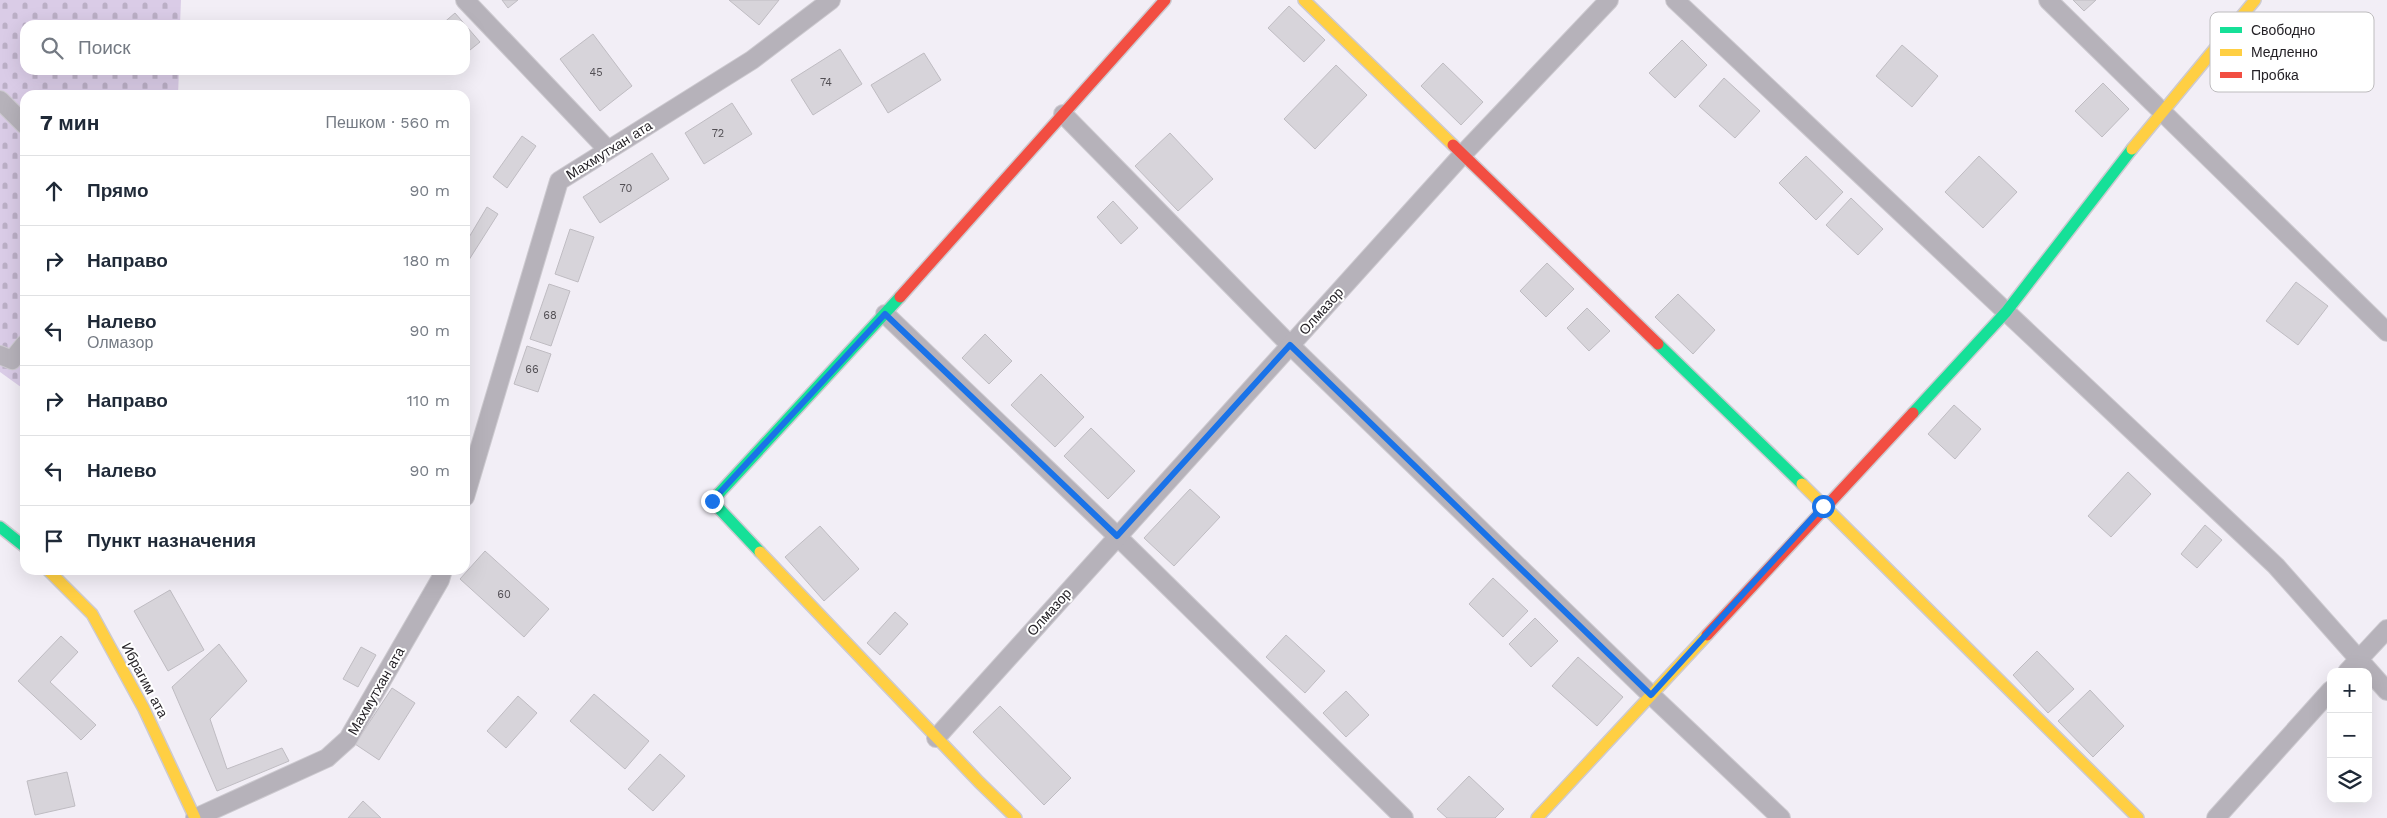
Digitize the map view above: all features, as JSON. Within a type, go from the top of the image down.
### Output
[{"type":"street","points":[[465,0],[608,150]]},
{"type":"street","name":"Махмутхан ата","points":[[470,480],[559,181],[752,60],[831,0]]},
{"type":"street","points":[[1016,818],[936,738],[712,501],[885,314],[1165,0]]},
{"type":"street","points":[[1304,0],[1823,506],[2138,818]]},
{"type":"street","name":"Олмазор","points":[[936,738],[1463,154],[1609,0]]},
{"type":"street","points":[[1675,0],[2276,566],[2352,665],[2387,691]]},
{"type":"street","points":[[2048,0],[2387,332]]},
{"type":"street","points":[[2245,12],[2255,0]]},
{"type":"street","points":[[1537,818],[1823,506],[2006,312],[2161,111],[2210,53]]},
{"type":"street","points":[[0,100],[20,120]]},
{"type":"street","points":[[1063,114],[1290,345],[1651,695],[1781,818]]},
{"type":"street","points":[[885,314],[1117,536],[1404,818]]},
{"type":"street","points":[[0,355],[12,360],[20,350]]},
{"type":"street","points":[[0,527],[20,543]]},
{"type":"street","name":"Ибрагим ата","points":[[53,575],[92,614],[144,709],[195,818]]},
{"type":"street","name":"Махмутхан ата","points":[[195,818],[327,758],[348,739],[442,575]]},
{"type":"street","points":[[2352,665],[2387,629]]},
{"type":"street","points":[[2216,818],[2327,694]]},
{"type":"green space","points":[[0,0],[181,0],[180,20],[20,20],[20,75],[179,75],[178,90],[20,90],[20,386],[0,372]]},
{"type":"building","points":[[502,0],[518,0],[508,8]]},
{"type":"building","points":[[729,0],[779,0],[759,25]]},
{"type":"building","points":[[2073,0],[2096,0],[2084,11]]},
{"type":"building","points":[[1289,6],[1325,40],[1304,62],[1268,28]]},
{"type":"building","points":[[455,13],[461,20],[447,20]]},
{"type":"building","points":[[470,30],[480,42],[470,50]]},
{"type":"building","points":[[593,34],[632,86],[600,111],[560,59]]},
{"type":"building","points":[[1682,40],[1707,65],[1675,98],[1649,73]]},
{"type":"building","points":[[1902,45],[1938,76],[1912,107],[1876,76]]},
{"type":"building","points":[[840,49],[862,84],[813,115],[791,80]]},
{"type":"building","points":[[924,53],[941,80],[888,113],[871,85]]},
{"type":"building","points":[[1443,63],[1483,102],[1461,125],[1421,86]]},
{"type":"building","points":[[1336,65],[1367,95],[1315,149],[1284,119]]},
{"type":"building","points":[[1724,78],[1760,111],[1735,138],[1699,106]]},
{"type":"building","points":[[2103,83],[2129,109],[2102,137],[2075,111]]},
{"type":"building","points":[[732,103],[752,134],[704,164],[685,133]]},
{"type":"building","points":[[1170,133],[1213,179],[1178,211],[1135,166]]},
{"type":"building","points":[[522,136],[536,146],[507,188],[493,177]]},
{"type":"building","points":[[652,153],[669,179],[600,223],[583,197]]},
{"type":"building","points":[[1806,156],[1843,192],[1816,220],[1779,183]]},
{"type":"building","points":[[1979,156],[2017,192],[1983,228],[1945,192]]},
{"type":"building","points":[[1851,198],[1883,229],[1858,255],[1826,225]]},
{"type":"building","points":[[1113,201],[1138,228],[1121,244],[1097,217]]},
{"type":"building","points":[[487,207],[498,214],[470,258],[470,236]]},
{"type":"building","points":[[570,229],[594,237],[578,282],[555,274]]},
{"type":"building","points":[[1547,263],[1574,289],[1546,317],[1520,291]]},
{"type":"building","points":[[2296,282],[2328,306],[2298,345],[2266,321]]},
{"type":"building","points":[[549,284],[570,291],[551,346],[530,339]]},
{"type":"building","points":[[1678,294],[1715,330],[1693,354],[1655,317]]},
{"type":"building","points":[[1587,308],[1610,331],[1589,351],[1567,328]]},
{"type":"building","points":[[985,334],[1012,361],[989,384],[962,358]]},
{"type":"building","points":[[527,346],[551,354],[538,392],[514,384]]},
{"type":"building","points":[[1041,374],[1084,417],[1055,447],[1011,405]]},
{"type":"building","points":[[1954,405],[1981,429],[1955,459],[1928,434]]},
{"type":"building","points":[[1091,428],[1135,471],[1108,499],[1064,456]]},
{"type":"building","points":[[2128,472],[2151,494],[2111,537],[2088,516]]},
{"type":"building","points":[[1190,489],[1220,517],[1174,566],[1144,538]]},
{"type":"building","points":[[2205,525],[2222,540],[2197,568],[2181,554]]},
{"type":"building","points":[[820,526],[859,569],[824,601],[785,557]]},
{"type":"building","points":[[485,551],[549,609],[524,637],[460,579],[464,575],[470,575],[470,568]]},
{"type":"building","points":[[1493,578],[1528,611],[1503,637],[1469,604]]},
{"type":"building","points":[[170,590],[204,650],[168,671],[134,611]]},
{"type":"building","points":[[895,612],[908,624],[880,655],[867,643]]},
{"type":"building","points":[[1535,618],[1558,641],[1531,667],[1509,644]]},
{"type":"building","points":[[1286,635],[1325,671],[1305,693],[1266,657]]},
{"type":"building","points":[[61,636],[78,652],[50,682],[96,725],[81,740],[18,681]]},
{"type":"building","points":[[219,644],[247,681],[210,719],[227,769],[282,748],[289,761],[217,791],[172,687]]},
{"type":"building","points":[[361,647],[376,655],[358,687],[343,679]]},
{"type":"building","points":[[2037,651],[2074,689],[2048,713],[2013,675]]},
{"type":"building","points":[[1578,657],[1623,697],[1597,726],[1552,686]]},
{"type":"building","points":[[392,688],[415,703],[379,760],[355,744]]},
{"type":"building","points":[[2090,690],[2124,726],[2093,757],[2058,721]]},
{"type":"building","points":[[1346,691],[1369,715],[1346,737],[1323,713]]},
{"type":"building","points":[[594,694],[649,741],[625,769],[570,721]]},
{"type":"building","points":[[518,696],[537,713],[506,748],[487,731]]},
{"type":"building","points":[[1000,706],[1071,778],[1044,805],[973,732]]},
{"type":"building","points":[[660,754],[685,776],[653,811],[628,789]]},
{"type":"building","points":[[67,772],[75,806],[35,815],[27,781]]},
{"type":"building","points":[[1469,776],[1504,809],[1495,818],[1447,818],[1437,809]]},
{"type":"building","points":[[363,801],[381,818],[348,818]]},
{"type":"traffic: fast","points":[[1913,413],[2006,312],[2132,149]]},
{"type":"traffic: fast","points":[[760,552],[712,501],[900,297]]},
{"type":"traffic: fast","points":[[1658,344],[1802,484]]},
{"type":"traffic: fast","points":[[0,527],[20,543]]},
{"type":"traffic: slow","points":[[1304,0],[1453,145]]},
{"type":"traffic: slow","points":[[2245,12],[2255,0]]},
{"type":"traffic: slow","points":[[2132,149],[2210,55]]},
{"type":"traffic: slow","points":[[1802,484],[2138,818]]},
{"type":"traffic: slow","points":[[760,552],[979,782],[1016,818]]},
{"type":"traffic: slow","points":[[53,575],[92,614],[144,709],[195,818]]},
{"type":"traffic: slow","points":[[1537,818],[1707,635]]},
{"type":"traffic: jam","points":[[900,297],[1165,0]]},
{"type":"traffic: jam","points":[[1453,145],[1658,344]]},
{"type":"traffic: jam","points":[[1707,635],[1913,413]]},
{"type":"route","points":[[712,501],[885,314],[1117,536],[1290,345],[1651,695],[1823,506]]}]
